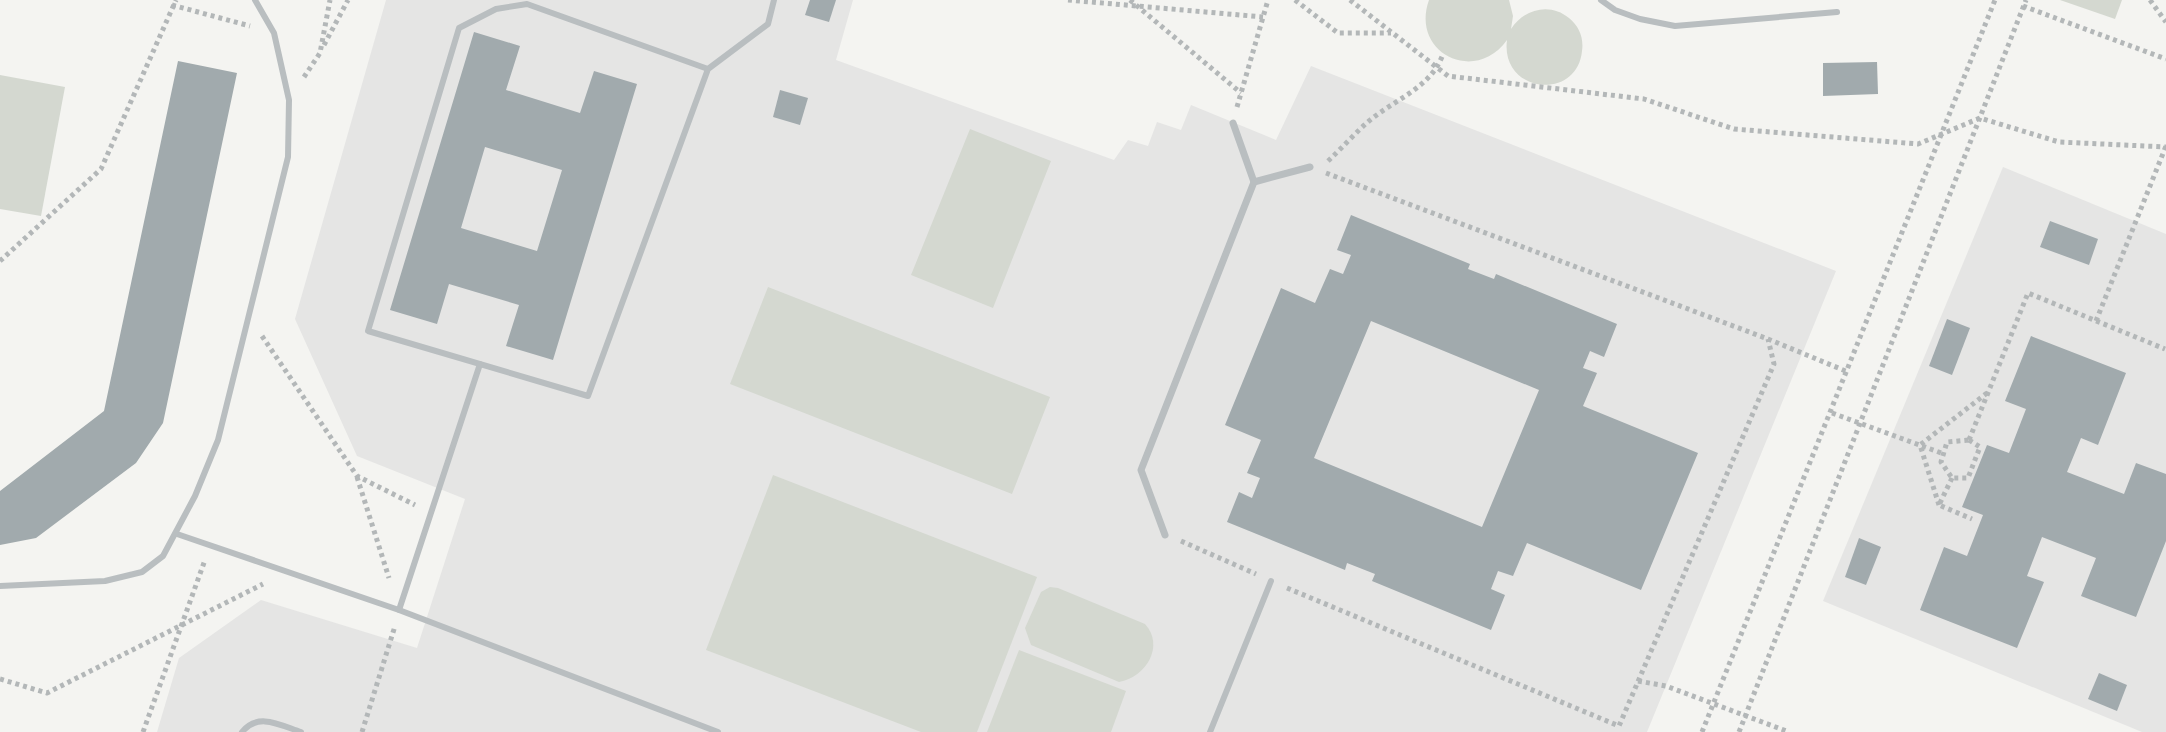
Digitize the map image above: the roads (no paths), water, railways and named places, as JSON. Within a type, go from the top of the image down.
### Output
[{"type":"street","points":[[1165,535],[1141,470],[1254,182],[1233,123]]},
{"type":"street","points":[[1254,182],[1310,167]]},
{"type":"lane","points":[[0,586],[105,581],[142,572],[163,556],[177,534],[218,440],[288,157],[289,100],[274,33],[255,0]]},
{"type":"lane","points":[[708,69],[527,4],[496,9],[459,28],[368,331],[588,396],[708,69],[768,24],[774,0]]},
{"type":"lane","points":[[1601,0],[1615,10],[1640,19],[1675,26],[1837,12]]},
{"type":"lane","points":[[399,610],[480,364]]},
{"type":"lane","points":[[177,534],[399,610],[718,732]]},
{"type":"lane","points":[[1210,732],[1271,581]]},
{"type":"lane","points":[[242,732],[254,722],[264,720],[301,732]]}]
